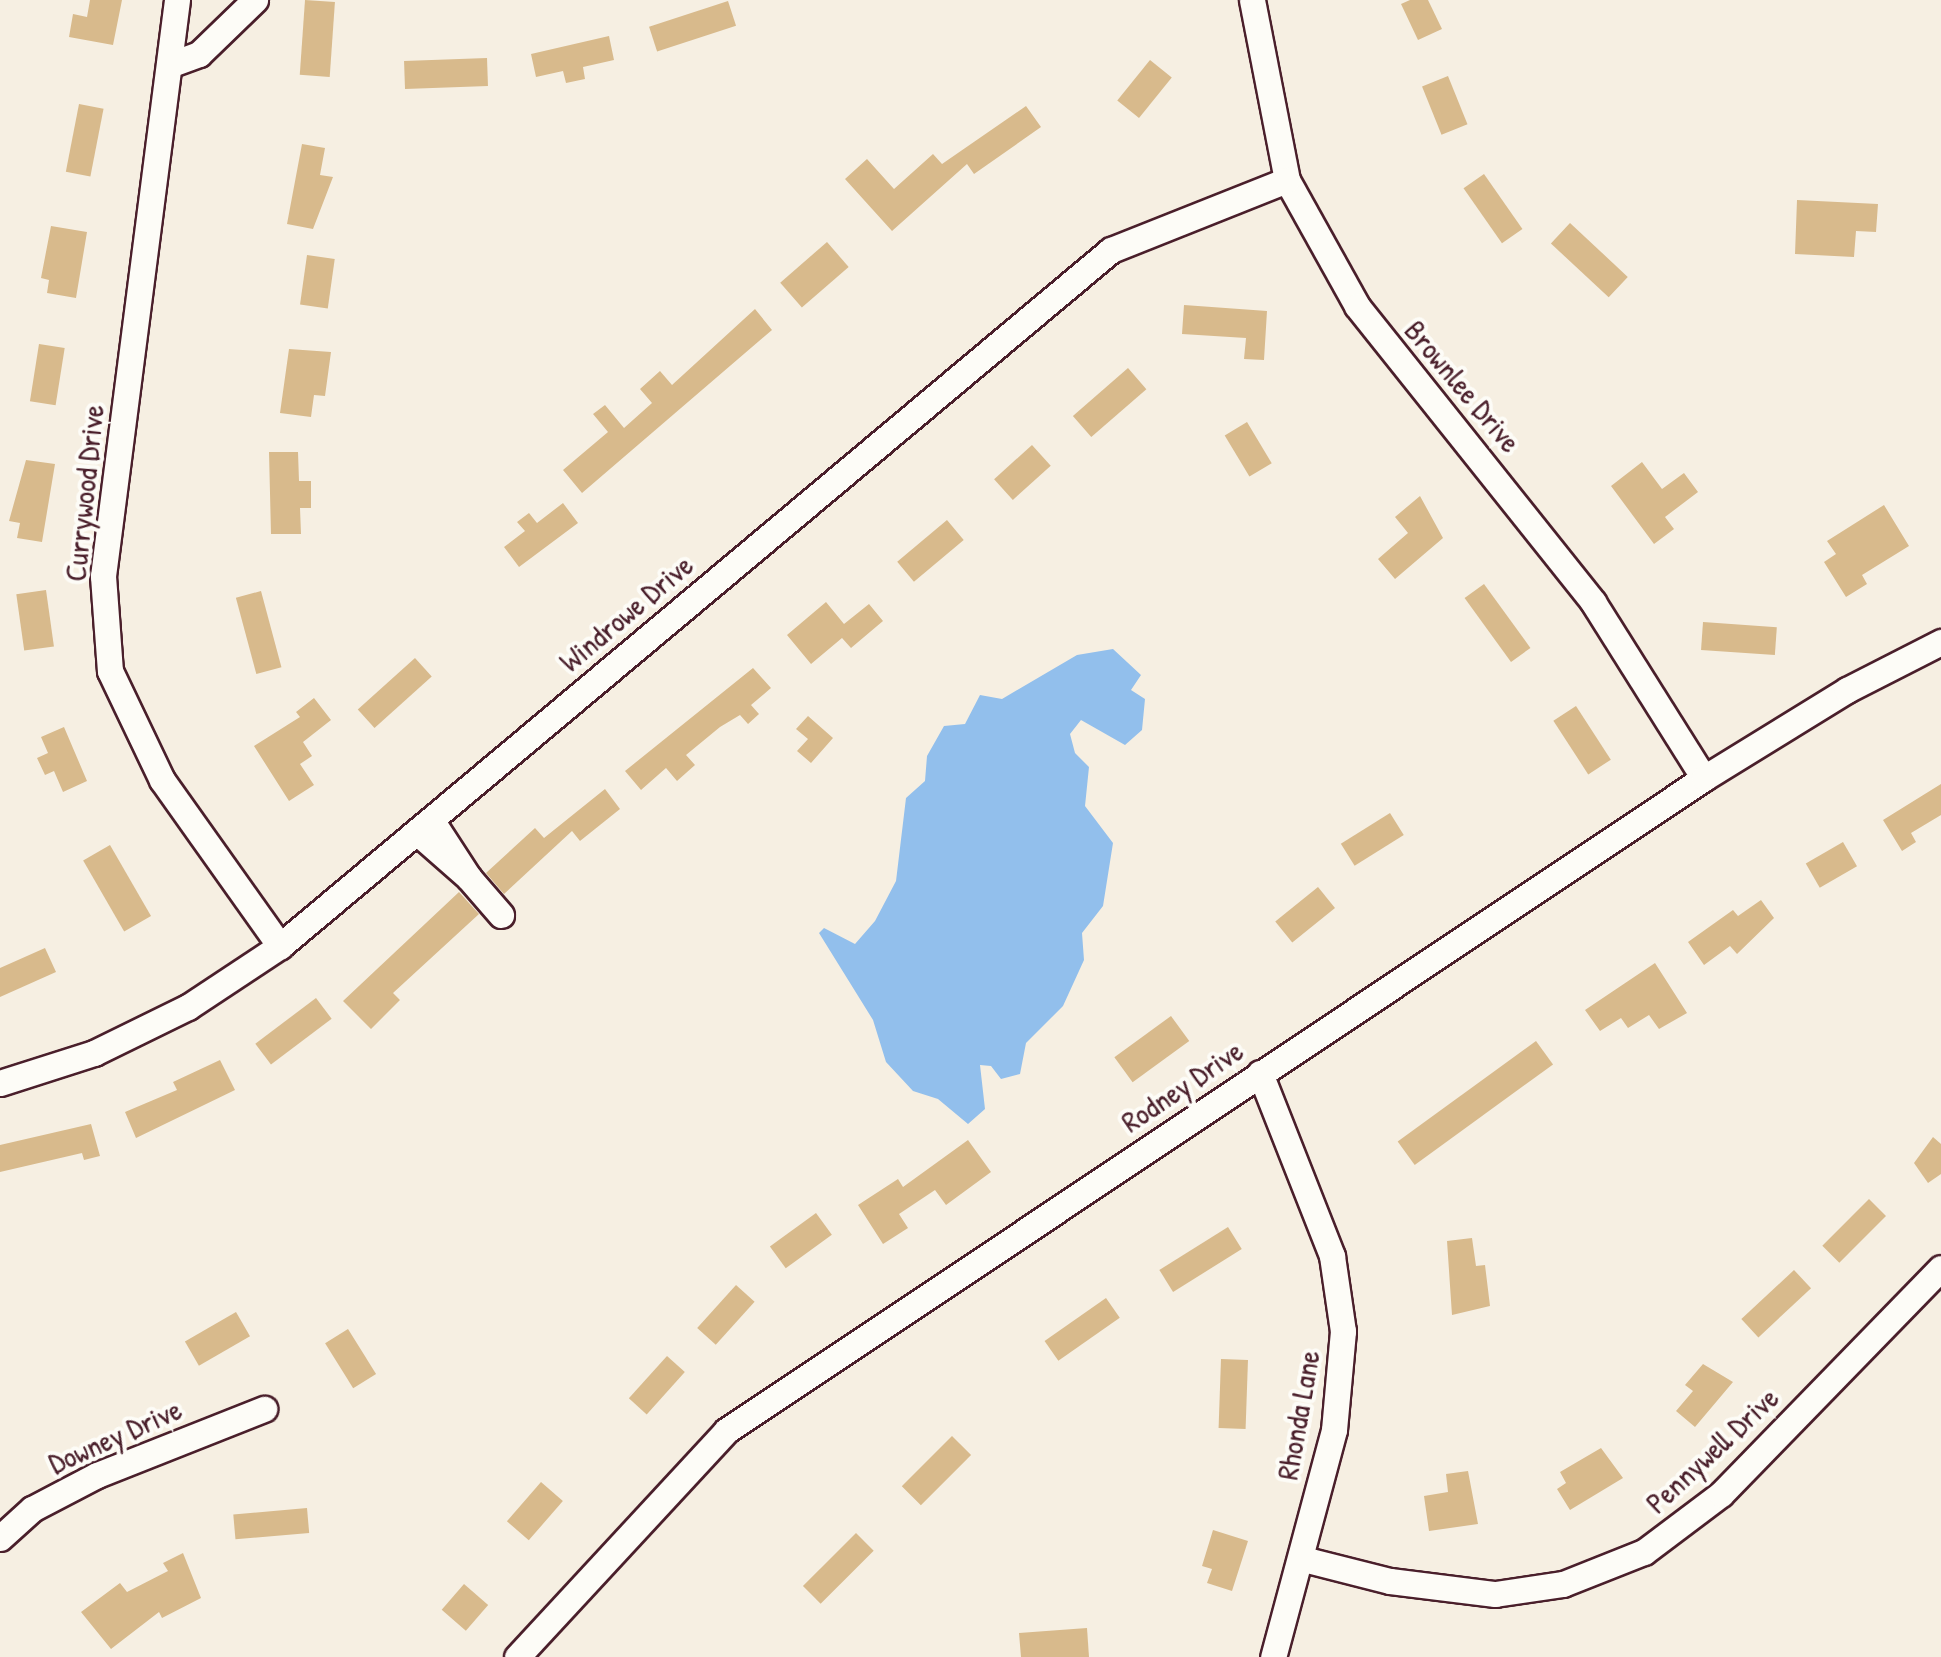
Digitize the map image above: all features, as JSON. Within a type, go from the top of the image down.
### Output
[{"type":"street","name":"Currywood Drive","points":[[177,0],[104,576],[110,671],[162,780],[280,946]]},
{"type":"street","points":[[169,64],[199,54],[255,0]]},
{"type":"street","name":"Brownlee Drive","points":[[1252,0],[1287,180],[1357,306],[1594,602],[1704,778]]},
{"type":"street","name":"Windrowe Drive","points":[[0,1083],[94,1053],[188,1007],[280,946],[1111,250],[1287,180]]},
{"type":"street","name":"Rodney Drive","points":[[517,1657],[726,1431],[1704,778],[1847,690],[1941,642]]},
{"type":"street","points":[[425,827],[501,915]]},
{"type":"street","name":"Rhonda Lane","points":[[1260,1072],[1332,1256],[1340,1294],[1340,1394],[1302,1558],[1273,1657]]},
{"type":"street","name":"Pennywell Drive","points":[[1302,1558],[1403,1584],[1495,1594],[1563,1584],[1644,1552],[1722,1494],[1941,1268]]},
{"type":"street","name":"Downey Drive","points":[[0,1538],[32,1509],[97,1474],[264,1409]]},
{"type":"water","points":[[1113,649],[1141,675],[1131,690],[1145,699],[1142,730],[1125,745],[1081,720],[1070,734],[1075,753],[1089,767],[1085,806],[1113,843],[1103,906],[1082,933],[1084,960],[1063,1006],[1026,1043],[1020,1074],[1001,1079],[991,1066],[980,1065],[985,1109],[968,1124],[938,1099],[913,1091],[886,1062],[873,1020],[819,933],[824,928],[855,944],[875,921],[896,881],[906,798],[925,781],[927,756],[944,726],[965,724],[980,695],[1002,699],[1077,655]]},
{"type":"building","points":[[90,0],[122,0],[113,45],[69,37],[73,14],[87,17]]},
{"type":"building","points":[[305,0],[335,2],[330,77],[300,75]]},
{"type":"building","points":[[1428,0],[1442,29],[1418,40],[1401,4]]},
{"type":"building","points":[[728,1],[736,26],[657,51],[649,27]]},
{"type":"building","points":[[609,36],[614,60],[583,67],[585,79],[566,83],[563,71],[536,77],[531,54]]},
{"type":"building","points":[[487,58],[488,86],[405,89],[404,61]]},
{"type":"building","points":[[1150,60],[1172,78],[1139,118],[1117,100]]},
{"type":"building","points":[[1448,76],[1467,124],[1442,135],[1422,86]]},
{"type":"building","points":[[79,104],[104,109],[90,177],[66,172]]},
{"type":"building","points":[[1026,106],[1041,127],[974,174],[967,164],[892,231],[845,179],[867,159],[894,189],[933,154],[942,164]]},
{"type":"building","points":[[302,144],[325,148],[320,175],[333,177],[313,229],[287,224]]},
{"type":"building","points":[[1484,174],[1522,229],[1502,243],[1464,188]]},
{"type":"building","points":[[1797,200],[1878,204],[1876,232],[1856,231],[1854,257],[1795,254]]},
{"type":"building","points":[[1570,223],[1628,277],[1609,297],[1551,243]]},
{"type":"building","points":[[51,226],[87,232],[76,298],[47,293],[49,280],[41,278]]},
{"type":"building","points":[[827,242],[849,267],[802,308],[780,283]]},
{"type":"building","points":[[307,255],[335,259],[328,308],[300,305]]},
{"type":"building","points":[[1184,305],[1267,311],[1264,360],[1244,359],[1246,338],[1182,334]]},
{"type":"building","points":[[755,309],[772,330],[582,493],[563,470],[608,432],[593,414],[605,405],[624,428],[652,403],[640,389],[660,371],[672,385]]},
{"type":"building","points":[[39,344],[65,348],[56,405],[30,401]]},
{"type":"building","points":[[289,349],[331,352],[325,396],[314,395],[311,417],[280,413]]},
{"type":"building","points":[[1128,368],[1146,389],[1091,437],[1073,416]]},
{"type":"building","points":[[1247,422],[1272,463],[1249,477],[1225,435]]},
{"type":"building","points":[[1032,445],[1051,466],[1013,500],[994,479]]},
{"type":"building","points":[[269,452],[298,452],[299,481],[311,481],[311,508],[300,508],[301,534],[271,534]]},
{"type":"building","points":[[26,460],[55,464],[42,542],[17,538],[20,523],[9,521]]},
{"type":"building","points":[[1642,462],[1662,489],[1684,473],[1698,492],[1665,517],[1674,529],[1654,544],[1611,486]]},
{"type":"building","points":[[1420,496],[1443,538],[1395,579],[1378,559],[1408,533],[1395,517]]},
{"type":"building","points":[[563,503],[578,523],[519,567],[504,547],[525,531],[517,522],[529,513],[537,523]]},
{"type":"building","points":[[1884,505],[1909,546],[1862,575],[1867,584],[1846,597],[1824,562],[1836,554],[1827,541]]},
{"type":"building","points":[[947,520],[964,540],[914,582],[897,562]]},
{"type":"building","points":[[1484,584],[1530,648],[1511,662],[1465,598]]},
{"type":"building","points":[[46,590],[54,646],[24,651],[16,594]]},
{"type":"building","points":[[261,591],[281,667],[256,674],[236,598]]},
{"type":"building","points":[[826,602],[844,624],[869,604],[883,621],[851,648],[842,638],[811,664],[787,635]]},
{"type":"building","points":[[1703,622],[1777,627],[1775,655],[1701,650]]},
{"type":"building","points":[[415,658],[432,677],[375,728],[358,710]]},
{"type":"building","points":[[753,668],[771,688],[751,705],[759,714],[748,724],[740,715],[720,727],[686,755],[695,765],[677,781],[666,768],[641,790],[625,771]]},
{"type":"building","points":[[314,698],[331,720],[303,742],[312,756],[300,764],[314,785],[289,801],[254,746],[300,717],[296,712]]},
{"type":"building","points":[[1576,706],[1611,760],[1588,774],[1553,721]]},
{"type":"building","points":[[808,716],[833,738],[811,763],[797,751],[808,739],[796,729]]},
{"type":"building","points":[[64,727],[87,781],[63,792],[54,771],[45,775],[37,758],[48,753],[41,737]]},
{"type":"building","points":[[1941,784],[1941,815],[1911,833],[1916,842],[1902,851],[1883,820]]},
{"type":"building","points":[[605,789],[620,809],[580,841],[572,831],[504,894],[486,873],[535,828],[544,838]]},
{"type":"building","points":[[1390,813],[1404,835],[1355,866],[1341,844]]},
{"type":"building","points":[[1843,842],[1857,866],[1820,888],[1806,864]]},
{"type":"building","points":[[110,845],[151,916],[124,932],[83,860]]},
{"type":"building","points":[[1318,887],[1335,908],[1292,943],[1275,922]]},
{"type":"building","points":[[459,892],[479,914],[393,993],[400,1000],[371,1029],[343,1001]]},
{"type":"building","points":[[1761,900],[1774,918],[1737,954],[1730,946],[1704,965],[1688,942],[1733,910],[1738,916]]},
{"type":"building","points":[[45,948],[56,972],[0,997],[0,968]]},
{"type":"building","points":[[1655,963],[1687,1013],[1659,1029],[1649,1015],[1628,1028],[1621,1018],[1600,1031],[1585,1010]]},
{"type":"building","points":[[316,998],[332,1019],[271,1065],[255,1044]]},
{"type":"building","points":[[1171,1016],[1189,1041],[1133,1082],[1114,1057]]},
{"type":"building","points":[[1536,1041],[1553,1064],[1415,1165],[1398,1142]]},
{"type":"building","points":[[220,1060],[235,1090],[136,1138],[125,1112],[177,1090],[173,1082]]},
{"type":"building","points":[[91,1124],[100,1156],[84,1160],[82,1153],[0,1172],[0,1145]]},
{"type":"building","points":[[1933,1137],[1941,1144],[1941,1174],[1928,1183],[1914,1163]]},
{"type":"building","points":[[968,1140],[991,1172],[946,1205],[935,1190],[899,1214],[908,1228],[883,1244],[858,1205],[898,1179],[903,1187]]},
{"type":"building","points":[[1869,1199],[1886,1216],[1839,1263],[1822,1246]]},
{"type":"building","points":[[816,1213],[832,1235],[786,1268],[770,1247]]},
{"type":"building","points":[[1228,1227],[1242,1249],[1173,1292],[1159,1270]]},
{"type":"building","points":[[1472,1238],[1476,1266],[1485,1265],[1490,1306],[1452,1315],[1447,1241]]},
{"type":"building","points":[[1794,1270],[1811,1288],[1758,1337],[1741,1319]]},
{"type":"building","points":[[736,1285],[755,1302],[716,1345],[697,1328]]},
{"type":"building","points":[[1106,1298],[1120,1318],[1058,1361],[1045,1341]]},
{"type":"building","points":[[236,1312],[250,1336],[199,1366],[185,1342]]},
{"type":"building","points":[[348,1329],[376,1374],[353,1388],[325,1343]]},
{"type":"building","points":[[667,1356],[685,1372],[647,1414],[629,1398]]},
{"type":"building","points":[[1221,1359],[1248,1360],[1246,1429],[1219,1428]]},
{"type":"building","points":[[1703,1364],[1733,1382],[1695,1427],[1676,1411],[1693,1391],[1685,1385]]},
{"type":"building","points":[[952,1436],[971,1455],[921,1505],[902,1486]]},
{"type":"building","points":[[1601,1448],[1623,1478],[1570,1510],[1557,1489],[1566,1483],[1560,1472]]},
{"type":"building","points":[[1468,1471],[1478,1524],[1429,1531],[1424,1496],[1448,1492],[1446,1474]]},
{"type":"building","points":[[541,1482],[563,1501],[529,1540],[507,1521]]},
{"type":"building","points":[[307,1508],[309,1533],[235,1539],[233,1514]]},
{"type":"building","points":[[1213,1530],[1248,1541],[1232,1591],[1207,1583],[1212,1569],[1202,1566]]},
{"type":"building","points":[[856,1533],[874,1551],[821,1604],[803,1586]]},
{"type":"building","points":[[183,1553],[201,1598],[162,1618],[159,1612],[111,1649],[81,1612],[120,1583],[127,1592],[168,1571],[163,1563]]},
{"type":"building","points":[[464,1584],[488,1605],[466,1631],[442,1610]]},
{"type":"building","points":[[1087,1628],[1089,1657],[1021,1657],[1019,1633]]}]
